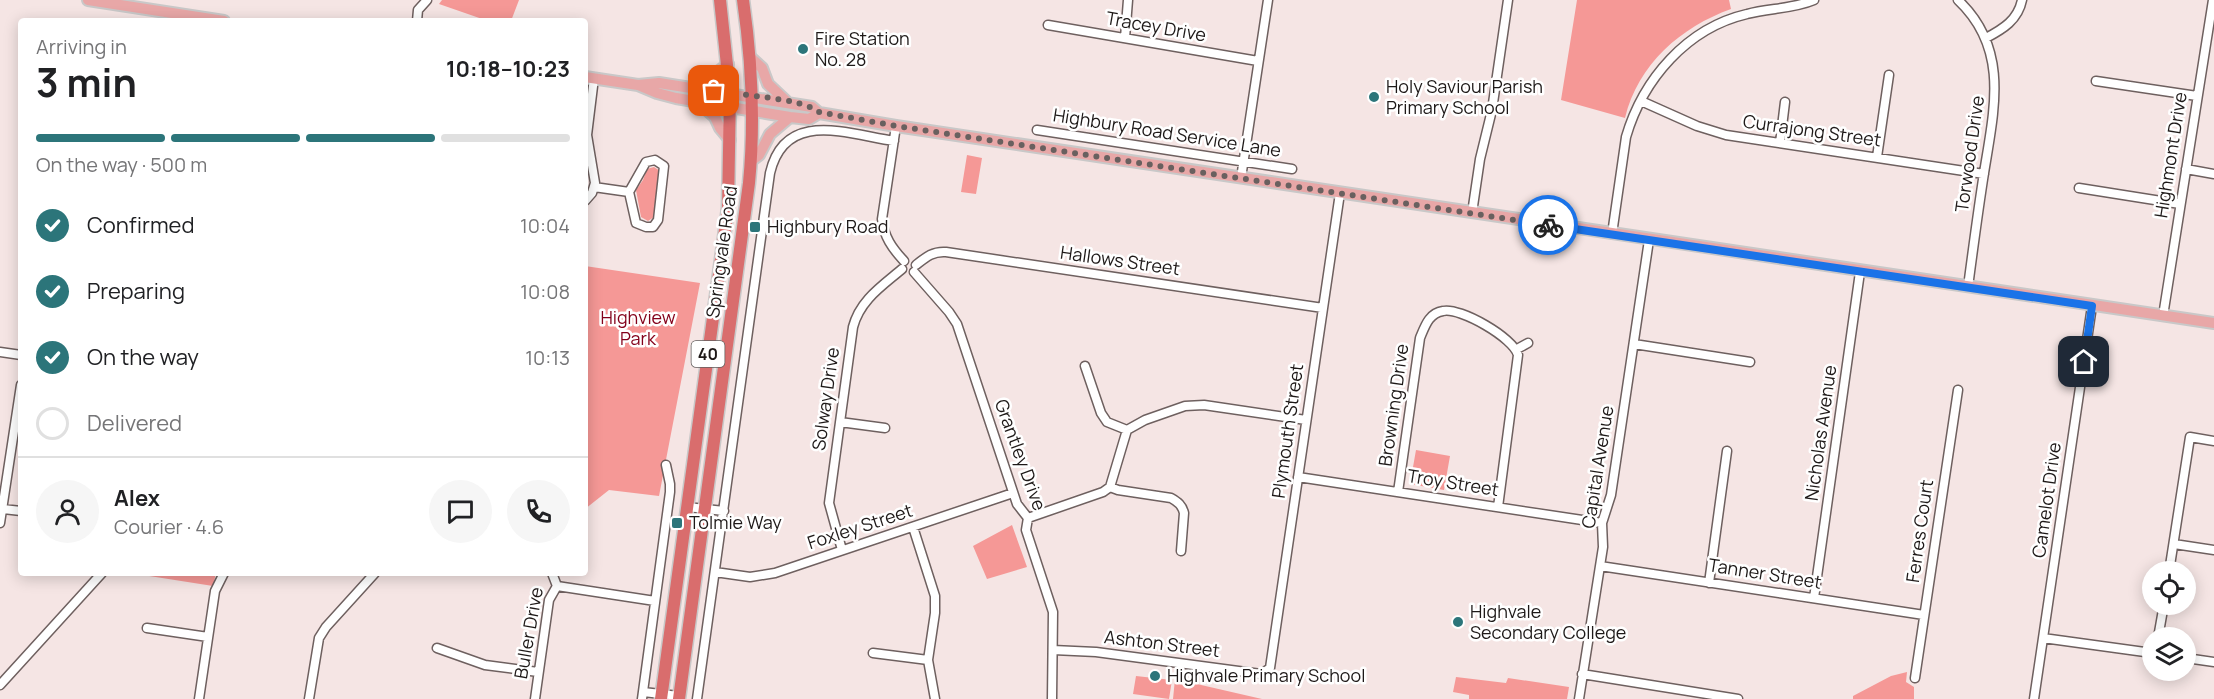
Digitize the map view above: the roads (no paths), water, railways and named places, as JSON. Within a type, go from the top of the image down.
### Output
[{"type":"highway","name":"Springvale Road","points":[[662,697],[727,216],[730,107],[728,64],[720,0]]},
{"type":"highway","name":"Springvale Road","points":[[679,697],[751,161],[753,96],[751,58],[743,0]]},
{"type":"main road","points":[[88,0],[205,18]]},
{"type":"main road","points":[[751,58],[762,68],[768,84],[787,102]]},
{"type":"main road","points":[[690,87],[713,76],[728,64]]},
{"type":"main road","points":[[590,78],[638,85],[659,83],[753,96],[812,107],[819,112],[896,126],[1860,272],[2214,323]]},
{"type":"main road","points":[[638,85],[657,93],[699,102],[790,117],[809,119],[819,112]]},
{"type":"main road","points":[[699,102],[715,117],[720,128],[730,140]]},
{"type":"main road","points":[[751,161],[759,155],[770,134],[790,117]]},
{"type":"street","points":[[417,18],[418,10],[426,0]]},
{"type":"street","points":[[1125,38],[1128,0]]},
{"type":"street","points":[[1241,178],[1268,0]]},
{"type":"street","points":[[1472,213],[1480,159],[1492,110],[1509,0]]},
{"type":"street","points":[[1612,234],[1626,137],[1641,100],[1666,62],[1697,36],[1730,19],[1782,4],[1814,0]]},
{"type":"street","name":"Torwood Drive","points":[[1958,0],[1975,20],[1986,38],[1995,84],[1994,116],[1968,287]]},
{"type":"street","points":[[1986,38],[2004,29],[2016,17],[2022,0]]},
{"type":"street","name":"Highmont Drive","points":[[2163,316],[2213,0]]},
{"type":"street","name":"Tracey Drive","points":[[1048,25],[1258,61]]},
{"type":"street","points":[[1877,157],[1889,75]]},
{"type":"street","points":[[588,111],[590,78]]},
{"type":"street","points":[[2096,81],[2198,96]]},
{"type":"street","name":"Currajong Street","points":[[1641,100],[1697,126],[1726,135],[1984,174]]},
{"type":"street","points":[[1780,143],[1785,102]]},
{"type":"street","points":[[896,126],[882,219],[884,233],[903,265],[913,261],[915,268]]},
{"type":"street","name":"Springvale Road","points":[[697,699],[770,173],[775,155],[790,138],[818,130],[894,141]]},
{"type":"street","name":"Highbury Road Service Lane","points":[[1037,130],[1292,170]]},
{"type":"street","points":[[588,149],[595,180],[594,187],[588,196]]},
{"type":"street","points":[[655,160],[664,165],[658,220],[653,227],[636,223],[629,192],[646,162],[655,160]]},
{"type":"street","points":[[2186,169],[2214,174]]},
{"type":"street","points":[[594,187],[629,192]]},
{"type":"street","points":[[2079,188],[2180,204]]},
{"type":"street","name":"Plymouth Street","points":[[1266,672],[1272,663],[1340,193]]},
{"type":"street","name":"Capital Avenue","points":[[1579,699],[1600,566],[1604,535],[1602,523],[1611,495],[1648,240]]},
{"type":"street","name":"Hallows Street","points":[[915,268],[930,254],[937,251],[1323,308]]},
{"type":"street","name":"Solway Drive","points":[[842,550],[829,503],[855,320],[868,298],[903,265]]},
{"type":"street","name":"Grantley Drive","points":[[915,268],[957,324],[1017,504],[1028,518],[1026,530],[1053,612],[1052,699]]},
{"type":"street","name":"Nicholas Avenue","points":[[1814,598],[1860,272]]},
{"type":"street","name":"Camelot Drive","points":[[2034,699],[2092,306]]},
{"type":"street","name":"Browning Drive","points":[[1398,492],[1420,338],[1428,320],[1444,310],[1456,310],[1508,339],[1517,349]]},
{"type":"street","points":[[1498,507],[1518,362],[1517,349],[1528,343]]},
{"type":"street","points":[[1634,344],[1750,362]]},
{"type":"street","points":[[0,352],[18,355]]},
{"type":"street","points":[[1085,366],[1101,413],[1107,422],[1127,430]]},
{"type":"street","name":"Ferres Court","points":[[1915,678],[1958,390]]},
{"type":"street","points":[[1028,518],[1103,492],[1110,487],[1127,430],[1145,420],[1185,406],[1204,405],[1306,420]]},
{"type":"street","points":[[0,524],[18,406]]},
{"type":"street","points":[[840,422],[885,428]]},
{"type":"street","points":[[2171,561],[2190,437],[2214,441]]},
{"type":"street","points":[[1709,582],[1727,451]]},
{"type":"street","name":"Springvale Road","points":[[666,465],[670,492],[642,695],[679,697]]},
{"type":"street","name":"Troy Street","points":[[1298,477],[1602,523]]},
{"type":"street","points":[[1110,487],[1177,501],[1183,507],[1184,513],[1181,551]]},
{"type":"street","name":"Foxley Street","points":[[715,572],[750,577],[765,575],[1013,492]]},
{"type":"street","points":[[687,507],[724,511]]},
{"type":"street","points":[[3,509],[18,511]]},
{"type":"street","points":[[913,527],[935,596],[935,613],[928,660],[935,699]]},
{"type":"street","points":[[2174,544],[2214,550]]},
{"type":"street","name":"Tanner Street","points":[[1600,566],[1924,615]]},
{"type":"street","points":[[0,685],[99,576]]},
{"type":"street","points":[[199,699],[215,591],[222,576]]},
{"type":"street","points":[[309,699],[319,638],[326,627],[372,576]]},
{"type":"street","name":"Buller Drive","points":[[535,699],[549,600],[556,586],[553,576]]},
{"type":"street","points":[[556,586],[655,601]]},
{"type":"street","points":[[147,628],[208,637]]},
{"type":"street","points":[[2043,638],[2142,652]]},
{"type":"street","points":[[438,648],[485,665],[538,672]]},
{"type":"street","name":"Ashton Street","points":[[1053,651],[1096,652],[1254,673],[1266,672]]},
{"type":"street","points":[[873,653],[928,660]]},
{"type":"street","points":[[2196,659],[2214,662]]},
{"type":"street","points":[[1582,674],[1738,699]]},
{"type":"place","name":"Fire Station No. 28","points":[[803,49]]},
{"type":"place","name":"Holy Saviour Parish Primary School","points":[[1374,97]]},
{"type":"place","name":"Highbury Road","points":[[755,227]]},
{"type":"place","name":"Tolmie Way","points":[[677,523]]},
{"type":"place","name":"Highvale Secondary College","points":[[1458,622]]},
{"type":"place","name":"Highvale Primary School","points":[[1155,676]]},
{"type":"park label","name":"Highview Park","points":[[638,328]]}]
